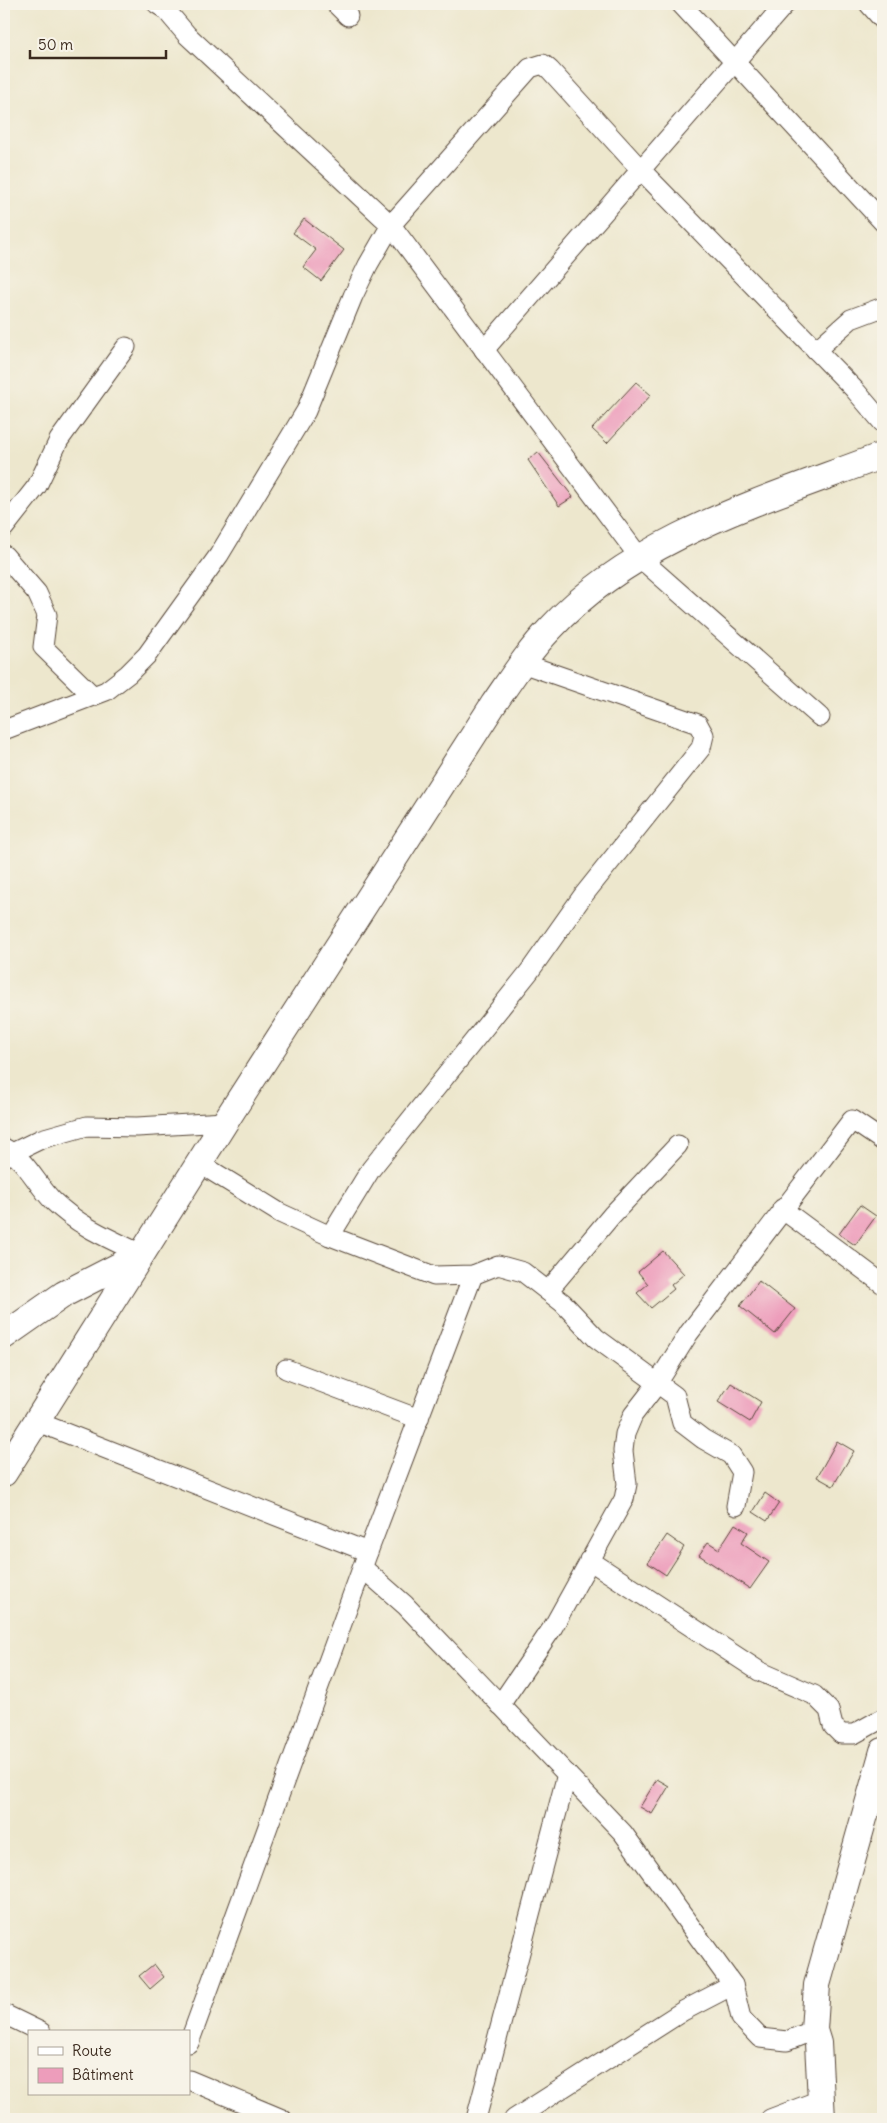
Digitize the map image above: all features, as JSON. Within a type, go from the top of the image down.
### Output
[{"type":"main road","points":[[4,1473],[225,1122],[522,662],[550,629],[579,601],[610,578],[640,558],[677,538],[746,508],[883,455]]},
{"type":"main road","points":[[4,1336],[64,1294],[141,1254]]},
{"type":"main road","points":[[821,2110],[818,2043],[814,2030],[818,1985],[883,1751]]},
{"type":"street","points":[[157,4],[165,9],[187,35],[391,225],[640,558],[820,717]]},
{"type":"street","points":[[681,4],[883,222]]},
{"type":"street","points":[[869,4],[883,20]]},
{"type":"street","points":[[484,350],[735,61],[776,7]]},
{"type":"street","points":[[4,730],[106,691],[128,674],[147,655],[219,555],[306,411],[357,288],[391,225],[530,68],[543,64],[640,170],[816,350],[883,423]]},
{"type":"street","points":[[816,350],[851,319],[883,308]]},
{"type":"street","points":[[4,528],[37,486],[59,440],[126,347]]},
{"type":"street","points":[[4,555],[37,593],[47,615],[43,647],[93,696]]},
{"type":"street","points":[[330,1236],[371,1168],[529,972],[582,897],[701,748],[704,735],[698,724],[522,662]]},
{"type":"street","points":[[500,1705],[553,1627],[624,1500],[627,1484],[623,1451],[625,1434],[633,1415],[657,1384],[689,1333],[782,1209],[852,1120],[883,1141]]},
{"type":"street","points":[[141,1254],[86,1228],[52,1200],[7,1152],[41,1139],[86,1126],[225,1122]]},
{"type":"street","points":[[548,1291],[612,1215],[678,1145]]},
{"type":"street","points":[[199,1163],[280,1213],[330,1236],[434,1276],[473,1275],[498,1264],[523,1272],[563,1303],[596,1338],[675,1396],[682,1423],[703,1439],[731,1455],[742,1472],[736,1506]]},
{"type":"street","points":[[782,1209],[883,1284]]},
{"type":"street","points":[[190,2041],[418,1418],[473,1275]]},
{"type":"street","points":[[286,1369],[418,1418]]},
{"type":"street","points":[[35,1421],[366,1560],[405,1606],[623,1833],[733,1985],[741,2018],[760,2038],[787,2041],[814,2030]]},
{"type":"street","points":[[589,1560],[759,1672],[814,1694],[829,1710],[833,1726],[841,1734],[854,1734],[883,1718]]},
{"type":"street","points":[[476,2119],[567,1774]]},
{"type":"street","points":[[514,2119],[684,2011],[733,1985]]},
{"type":"street","points":[[4,2014],[37,2030]]},
{"type":"street","points":[[190,2081],[254,2113],[282,2119]]},
{"type":"street","points":[[770,2119],[821,2110]]},
{"type":"building","points":[[304,219],[344,250],[321,281],[303,267],[316,250],[293,233]]},
{"type":"building","points":[[636,382],[651,395],[607,443],[592,429]]},
{"type":"building","points":[[538,452],[573,497],[559,506],[528,460]]},
{"type":"building","points":[[860,1205],[876,1216],[855,1245],[839,1234]]},
{"type":"building","points":[[663,1251],[684,1274],[671,1285],[674,1289],[651,1308],[637,1293],[648,1284],[638,1272]]},
{"type":"building","points":[[759,1281],[795,1309],[775,1334],[740,1306]]},
{"type":"building","points":[[731,1383],[761,1402],[750,1422],[718,1402]]},
{"type":"building","points":[[837,1441],[854,1451],[833,1486],[817,1477]]},
{"type":"building","points":[[765,1493],[779,1503],[767,1521],[753,1512]]},
{"type":"building","points":[[735,1524],[748,1532],[741,1543],[769,1562],[750,1589],[699,1555],[708,1542],[719,1549]]},
{"type":"building","points":[[667,1535],[684,1547],[666,1575],[648,1563]]},
{"type":"building","points":[[657,1779],[669,1786],[652,1814],[640,1807]]},
{"type":"building","points":[[154,1964],[164,1977],[150,1989],[139,1976]]}]
